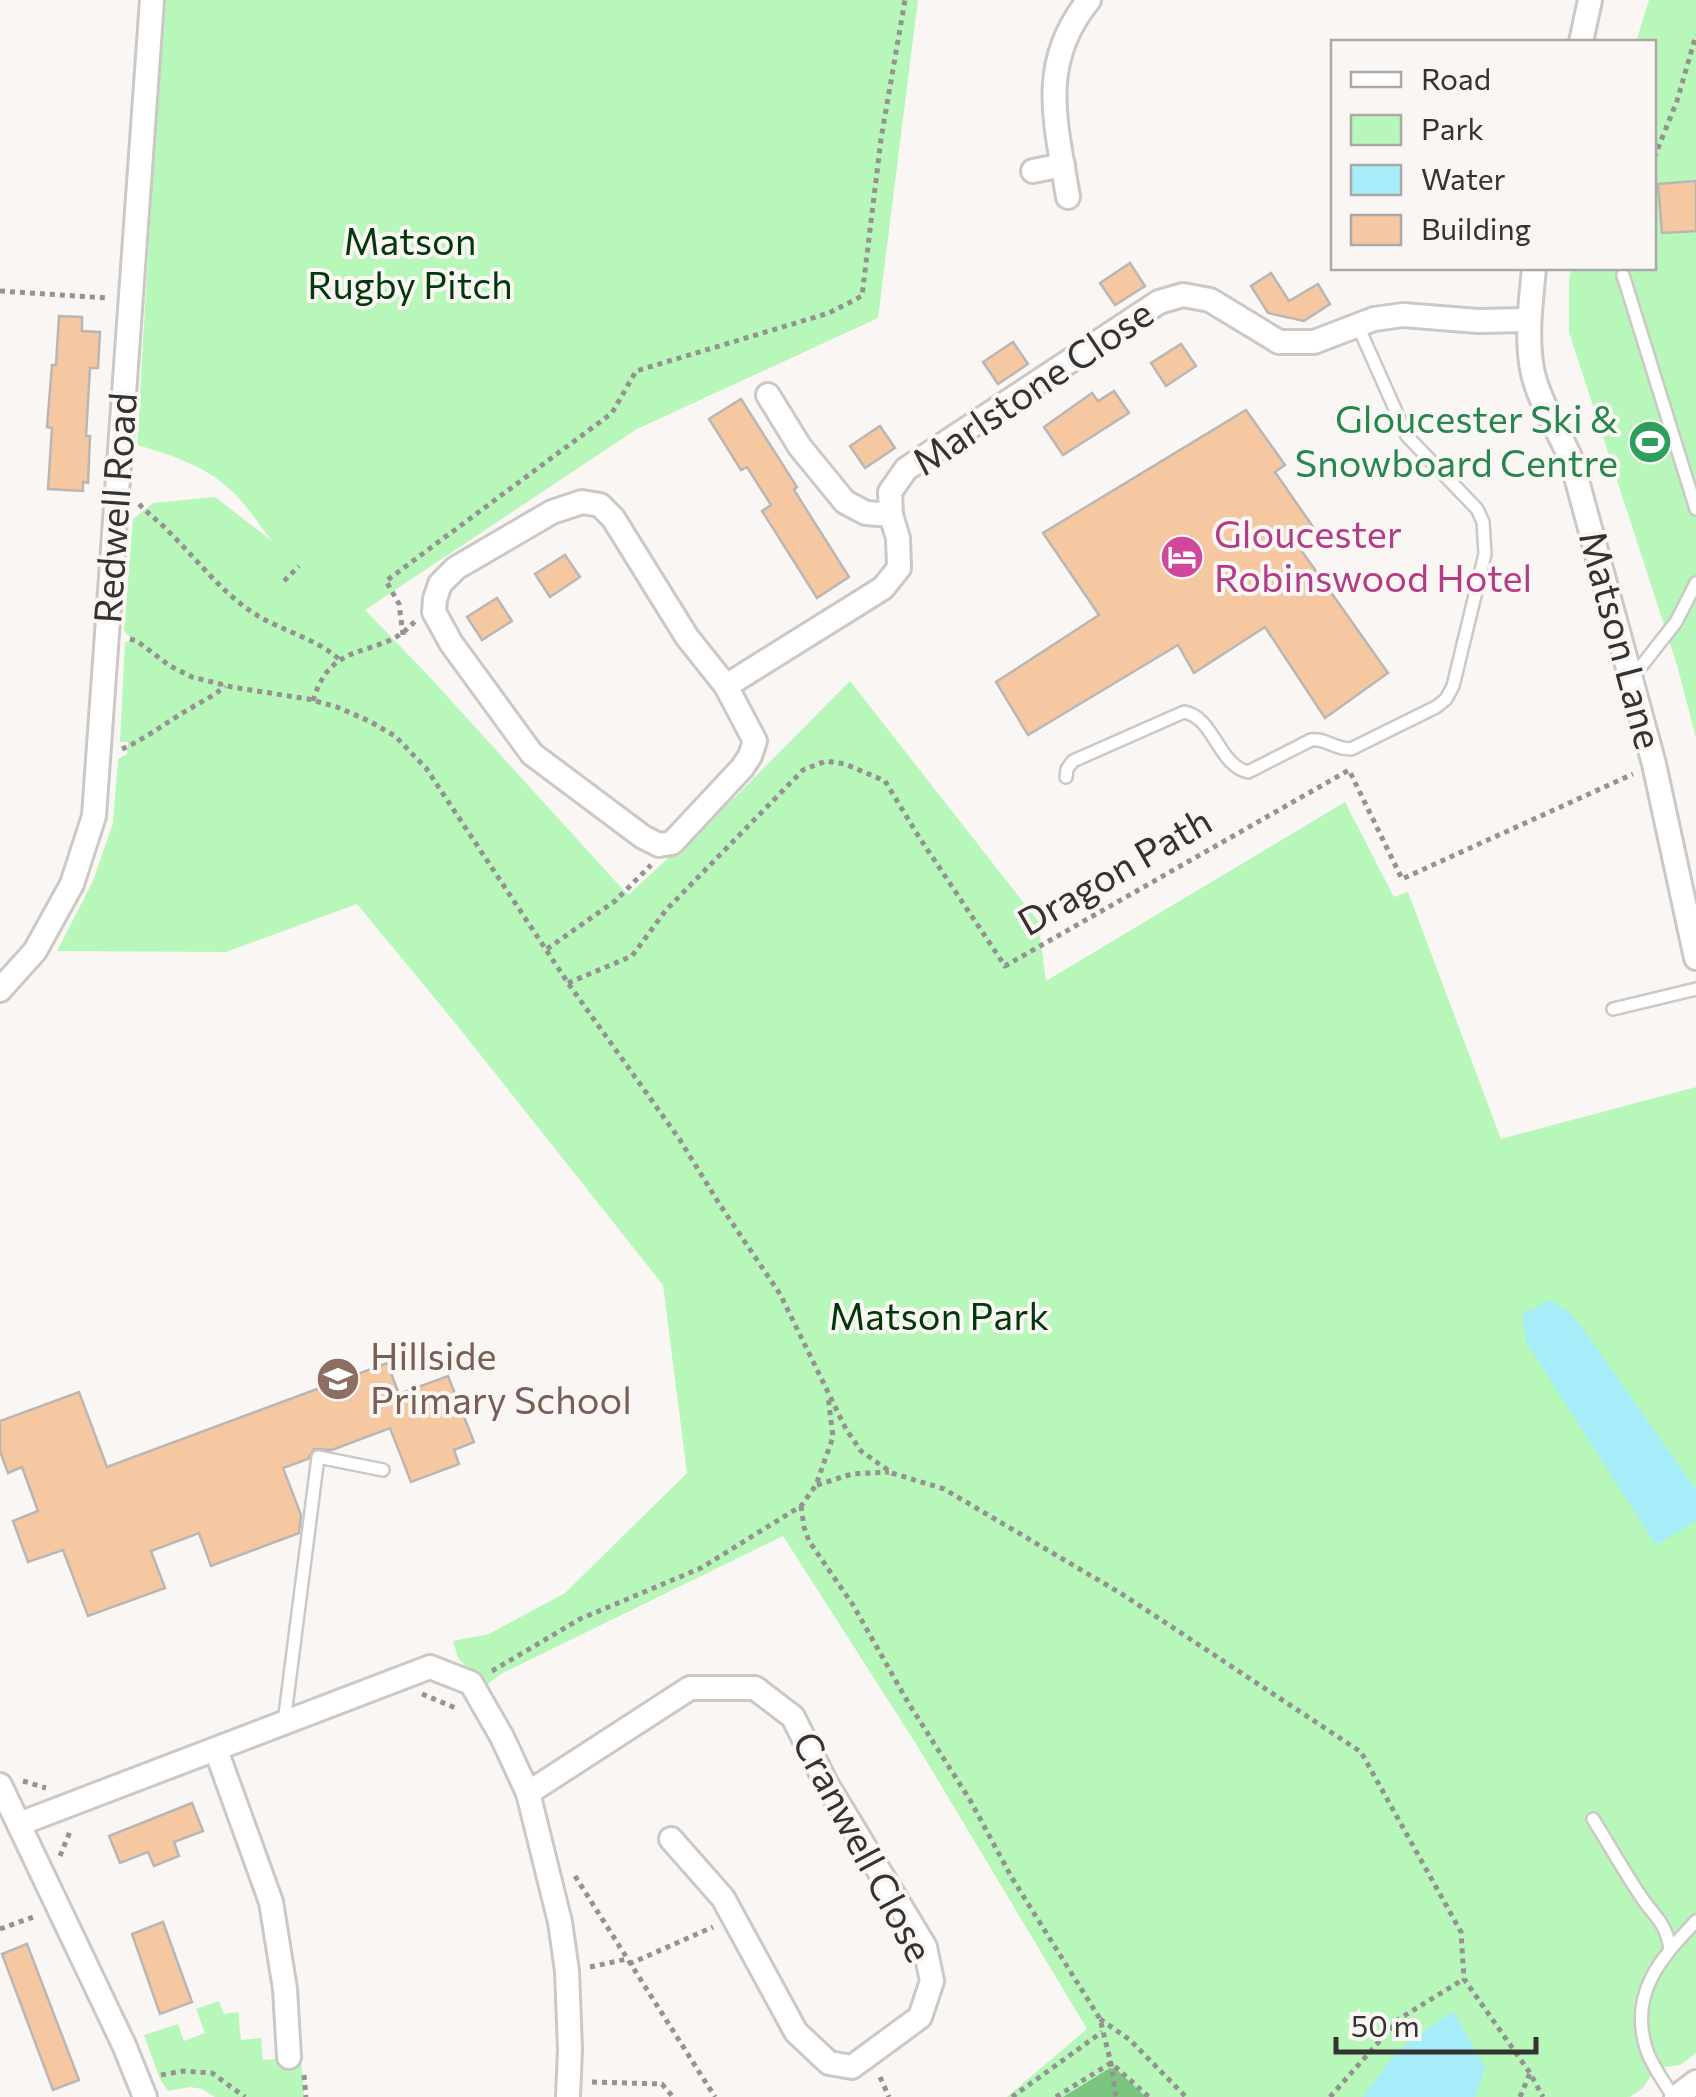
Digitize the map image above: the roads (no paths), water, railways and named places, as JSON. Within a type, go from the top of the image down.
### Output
[{"type":"street","name":"Redwell Road","points":[[0,990],[35,951],[72,884],[94,816],[152,0]]},
{"type":"street","points":[[1068,197],[1053,110],[1054,78],[1070,29],[1089,0]]},
{"type":"street","points":[[1581,40],[1590,0]]},
{"type":"street","points":[[1033,171],[1063,166]]},
{"type":"street","name":"Matson Lane","points":[[1534,270],[1529,320],[1532,370],[1572,462],[1654,764],[1696,958]]},
{"type":"street","name":"Marlstone Close","points":[[726,686],[883,588],[899,568],[890,492],[906,469],[1159,302],[1183,295],[1210,300],[1279,342],[1314,342],[1358,326]]},
{"type":"street","points":[[1358,326],[1374,318],[1403,315],[1478,321],[1529,320]]},
{"type":"street","name":"Marlstone Close","points":[[768,395],[800,447],[845,502],[866,514],[891,515]]},
{"type":"street","points":[[582,502],[600,505],[613,518],[687,638],[726,686],[755,741],[750,756],[672,843],[659,845],[643,838],[532,754],[439,624],[434,612],[435,599],[440,584],[456,568],[552,512],[582,502]]},
{"type":"street","points":[[19,1824],[430,1667],[471,1683],[528,1793],[560,1922],[567,1971],[569,2089]]},
{"type":"street","name":"Cranwell Close","points":[[528,1793],[690,1688],[755,1688],[793,1716],[826,1783],[924,1947],[932,1981],[920,2017],[852,2067],[830,2063],[796,2032],[723,1898],[671,1839]]},
{"type":"street","points":[[216,1750],[272,1902],[285,1989],[289,2056]]},
{"type":"street","points":[[8,1782],[19,1824],[142,2087]]},
{"type":"street","points":[[1674,2097],[1696,2082]]},
{"type":"lane","points":[[1623,275],[1696,509]]},
{"type":"lane","points":[[1066,776],[1072,761],[1184,712],[1196,715],[1236,769],[1248,772],[1311,740],[1322,740],[1337,749],[1351,749],[1436,707],[1454,686],[1485,554],[1484,522],[1478,509],[1406,436],[1358,326]]},
{"type":"lane","points":[[1632,678],[1676,622],[1696,583]]},
{"type":"lane","points":[[1614,1009],[1696,989]]},
{"type":"lane","points":[[284,1723],[318,1457],[383,1470]]},
{"type":"lane","points":[[1593,1818],[1646,1903],[1662,1921],[1670,1949]]},
{"type":"lane","points":[[1674,2097],[1646,2052],[1642,2029],[1644,1990],[1670,1949],[1696,1921]]},
{"type":"water","points":[[1549,1300],[1569,1312],[1581,1326],[1696,1490],[1696,1521],[1656,1545],[1526,1342],[1522,1315]]},
{"type":"water","points":[[1453,2011],[1485,2067],[1475,2097],[1363,2097],[1398,2050]]},
{"type":"place","name":"Gloucester Ski & Snowboard Centre","points":[[1650,442]]},
{"type":"place","name":"Gloucester Robinswood Hotel","points":[[1182,557]]},
{"type":"place","name":"Hillside Primary School","points":[[338,1379]]},
{"type":"park label","name":"Matson Rugby Pitch","points":[[410,264]]},
{"type":"park label","name":"Matson Park","points":[[939,1317]]}]
